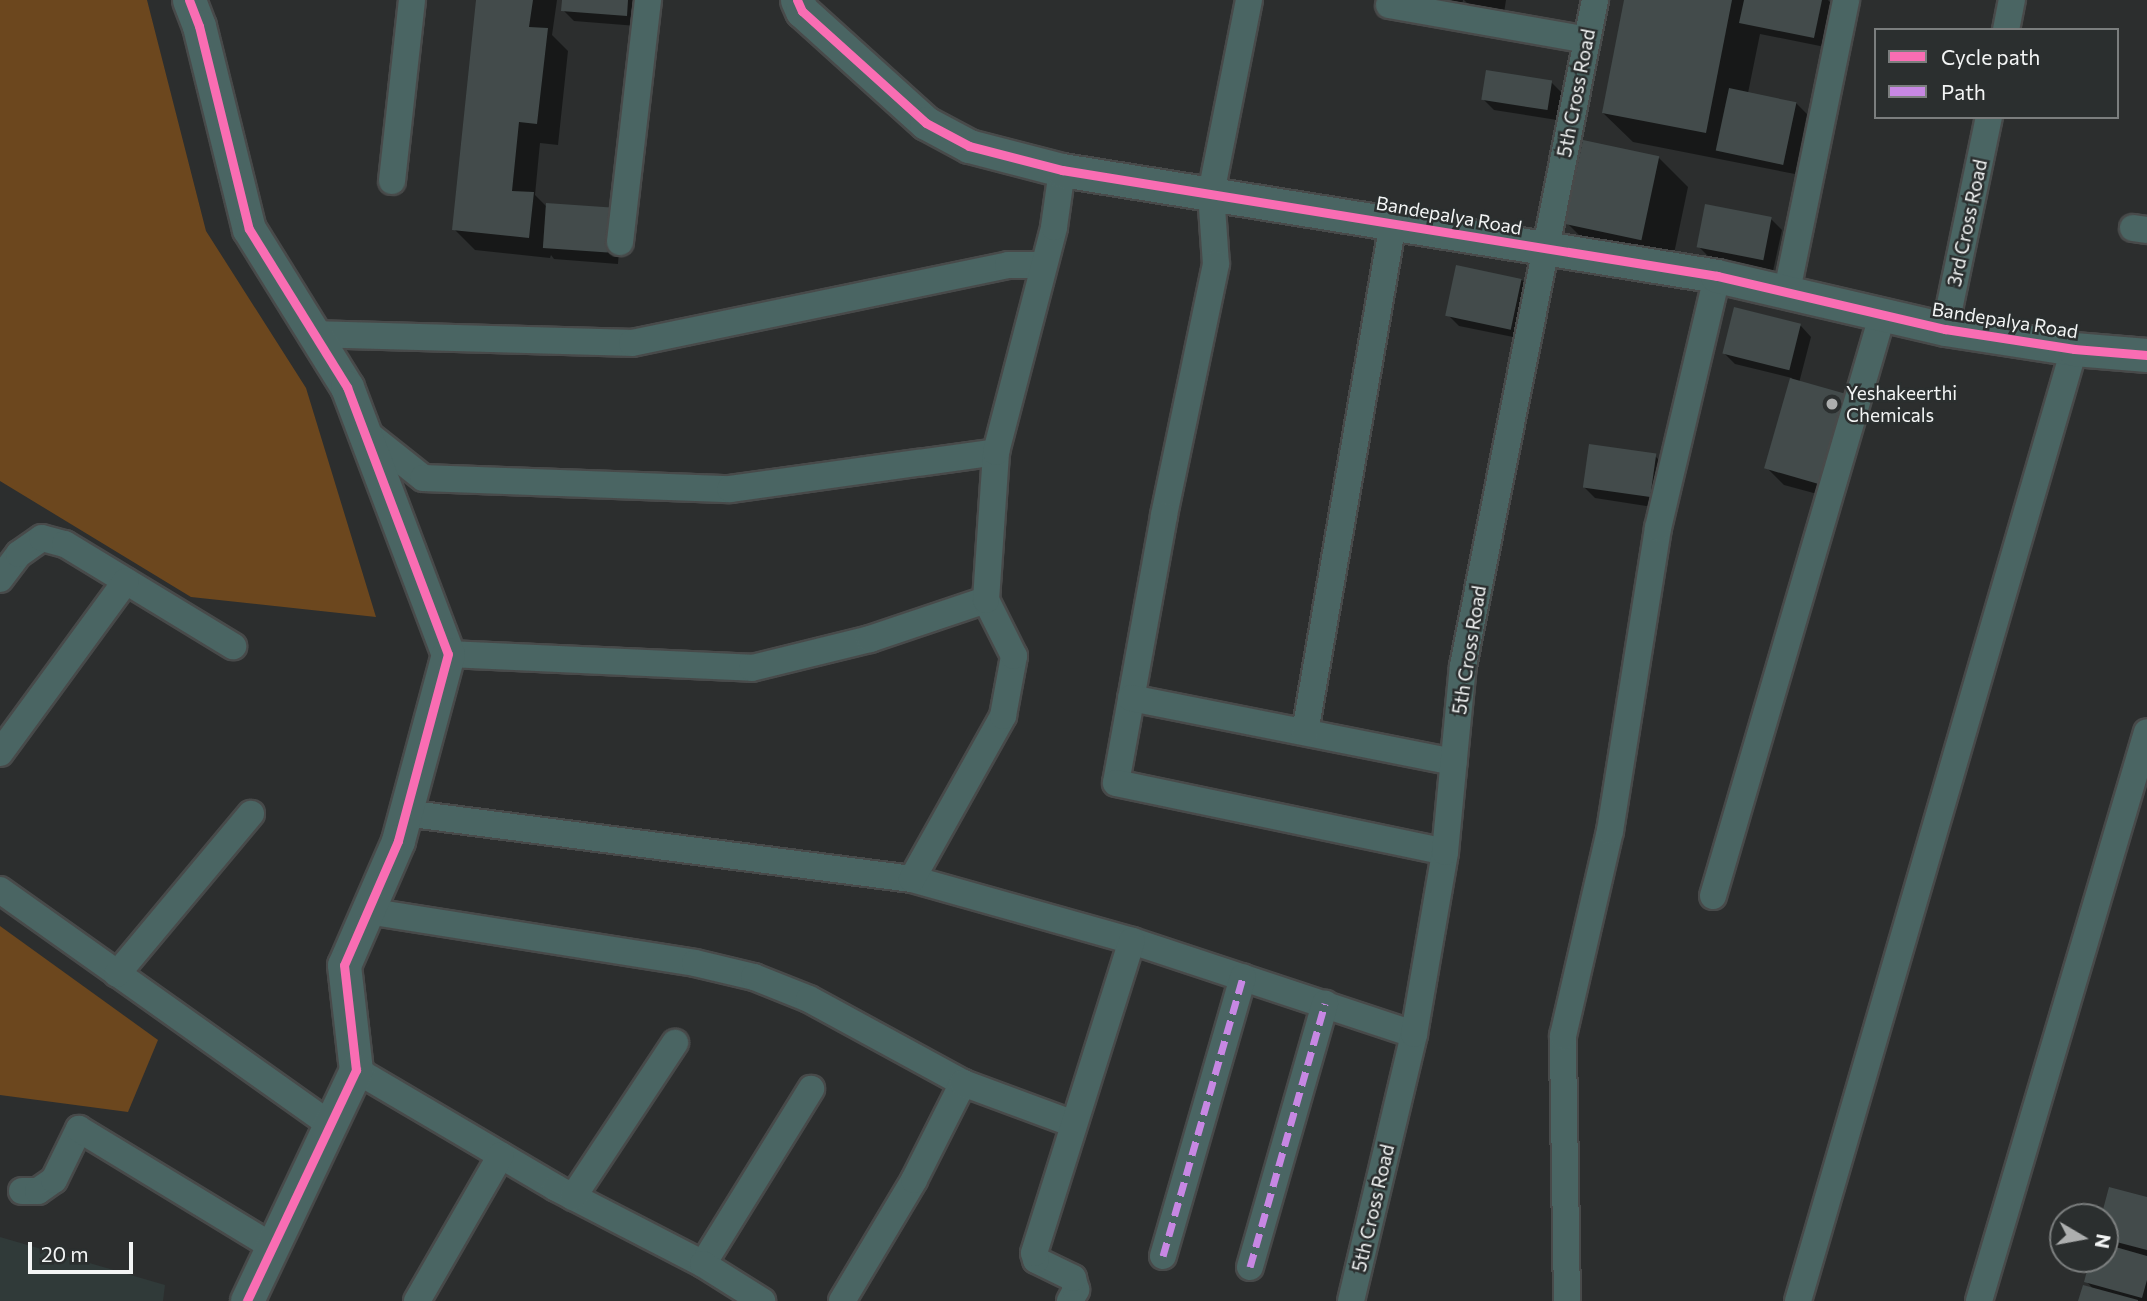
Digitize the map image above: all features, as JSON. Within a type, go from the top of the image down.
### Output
[{"type":"street","points":[[189,0],[199,26],[248,229],[347,387],[448,654],[398,841],[344,965],[356,1070],[247,1301]]},
{"type":"street","points":[[392,181],[412,0]]},
{"type":"street","points":[[620,242],[648,0]]},
{"type":"street","name":"Bandepalya Road","points":[[797,0],[802,11],[926,123],[968,146],[1062,170],[1717,276],[1945,329],[2074,349],[2147,355]]},
{"type":"street","points":[[1250,0],[1211,193],[1216,264],[1164,516],[1116,783],[1445,852]]},
{"type":"street","name":"5th Cross Road","points":[[1352,1301],[1414,1034],[1445,852],[1464,666],[1595,0]]},
{"type":"street","points":[[1787,291],[1846,0]]},
{"type":"street","points":[[2006,28],[2012,0]]},
{"type":"street","points":[[1390,5],[1587,40]]},
{"type":"street","name":"3rd Cross Road","points":[[1945,329],[1989,119]]},
{"type":"street","points":[[912,879],[1003,716],[1014,656],[986,600],[996,452],[1054,227],[1062,170]]},
{"type":"street","points":[[1305,732],[1393,223]]},
{"type":"street","points":[[314,334],[632,343],[1008,265],[1043,265]]},
{"type":"street","points":[[1567,1301],[1563,1036],[1610,831],[1658,528],[1717,276]]},
{"type":"street","points":[[1713,897],[1882,316]]},
{"type":"street","points":[[1798,1301],[2074,349]]},
{"type":"street","points":[[364,430],[423,478],[730,489],[996,452]]},
{"type":"street","points":[[0,579],[19,554],[42,538],[65,544],[233,646]]},
{"type":"street","points":[[0,753],[126,582]]},
{"type":"street","points":[[448,654],[752,668],[870,639],[986,600]]},
{"type":"street","points":[[1131,698],[1454,762]]},
{"type":"street","points":[[1979,1301],[2147,732]]},
{"type":"street","points":[[405,813],[912,879],[1132,941],[1414,1034]]},
{"type":"street","points":[[117,974],[251,814]]},
{"type":"street","points":[[0,890],[331,1125]]},
{"type":"street","points":[[367,911],[695,963],[754,977],[809,999],[963,1083],[1074,1124]]},
{"type":"street","points":[[1070,1301],[1076,1290],[1073,1278],[1036,1260],[1034,1254],[1132,941]]},
{"type":"street","points":[[1163,1256],[1243,977]]},
{"type":"street","points":[[1251,1267],[1325,1003]]},
{"type":"street","points":[[573,1197],[675,1043]]},
{"type":"street","points":[[356,1070],[573,1197],[703,1264],[762,1301]]},
{"type":"street","points":[[842,1301],[914,1180],[963,1083]]},
{"type":"street","points":[[703,1264],[811,1089]]},
{"type":"street","points":[[22,1191],[38,1191],[54,1180],[79,1129],[272,1247]]},
{"type":"street","points":[[417,1301],[501,1155]]},
{"type":"shaded area","points":[[0,0],[147,0],[206,231],[306,388],[376,617],[191,597],[0,481]]},
{"type":"shaded area","points":[[0,926],[158,1040],[128,1112],[0,1095]]},
{"type":"shaded area","points":[[0,1237],[165,1285],[163,1301],[0,1301]]},
{"type":"building","points":[[476,0],[533,0],[529,27],[548,28],[537,124],[519,122],[512,191],[534,192],[529,238],[452,230]]},
{"type":"building","points":[[562,0],[628,0],[627,16],[561,11]]},
{"type":"building","points":[[1624,0],[1732,0],[1706,133],[1602,113]]},
{"type":"building","points":[[1744,0],[1822,0],[1814,38],[1739,23]]},
{"type":"building","points":[[1486,70],[1552,80],[1547,110],[1481,100]]},
{"type":"building","points":[[1729,88],[1796,102],[1783,165],[1716,151]]},
{"type":"building","points":[[1583,140],[1659,156],[1641,240],[1565,224]]},
{"type":"building","points":[[546,203],[611,208],[608,252],[543,248]]},
{"type":"building","points":[[1705,204],[1772,217],[1763,260],[1697,247]]},
{"type":"building","points":[[1456,265],[1522,279],[1511,330],[1445,316]]},
{"type":"building","points":[[1734,307],[1801,324],[1789,370],[1722,354]]},
{"type":"building","points":[[1790,378],[1851,395],[1825,486],[1764,468]]},
{"type":"building","points":[[1589,444],[1656,453],[1650,497],[1583,488]]},
{"type":"building","points":[[2109,1187],[2147,1197],[2147,1250],[2119,1243],[2119,1203],[2105,1203]]},
{"type":"building","points":[[2119,1248],[2147,1256],[2147,1280],[2142,1298],[2084,1282],[2086,1273],[2119,1273]]},
{"type":"building","points":[[2083,1285],[2138,1300],[2138,1301],[2078,1301]]},
{"type":"marked path","points":[[1163,1256],[1243,977]]},
{"type":"marked path","points":[[1250,1267],[1325,1003]]},
{"type":"cycle path","points":[[189,0],[199,26],[249,229],[347,387],[448,654],[398,841],[344,965],[356,1070],[247,1301]]},
{"type":"cycle path","points":[[797,0],[802,11],[926,123],[969,146],[1062,170],[1717,276],[1945,329],[2074,349],[2147,355]]},
{"type":"place","name":"Yeshakeerthi Chemicals","points":[[1832,404]]}]
